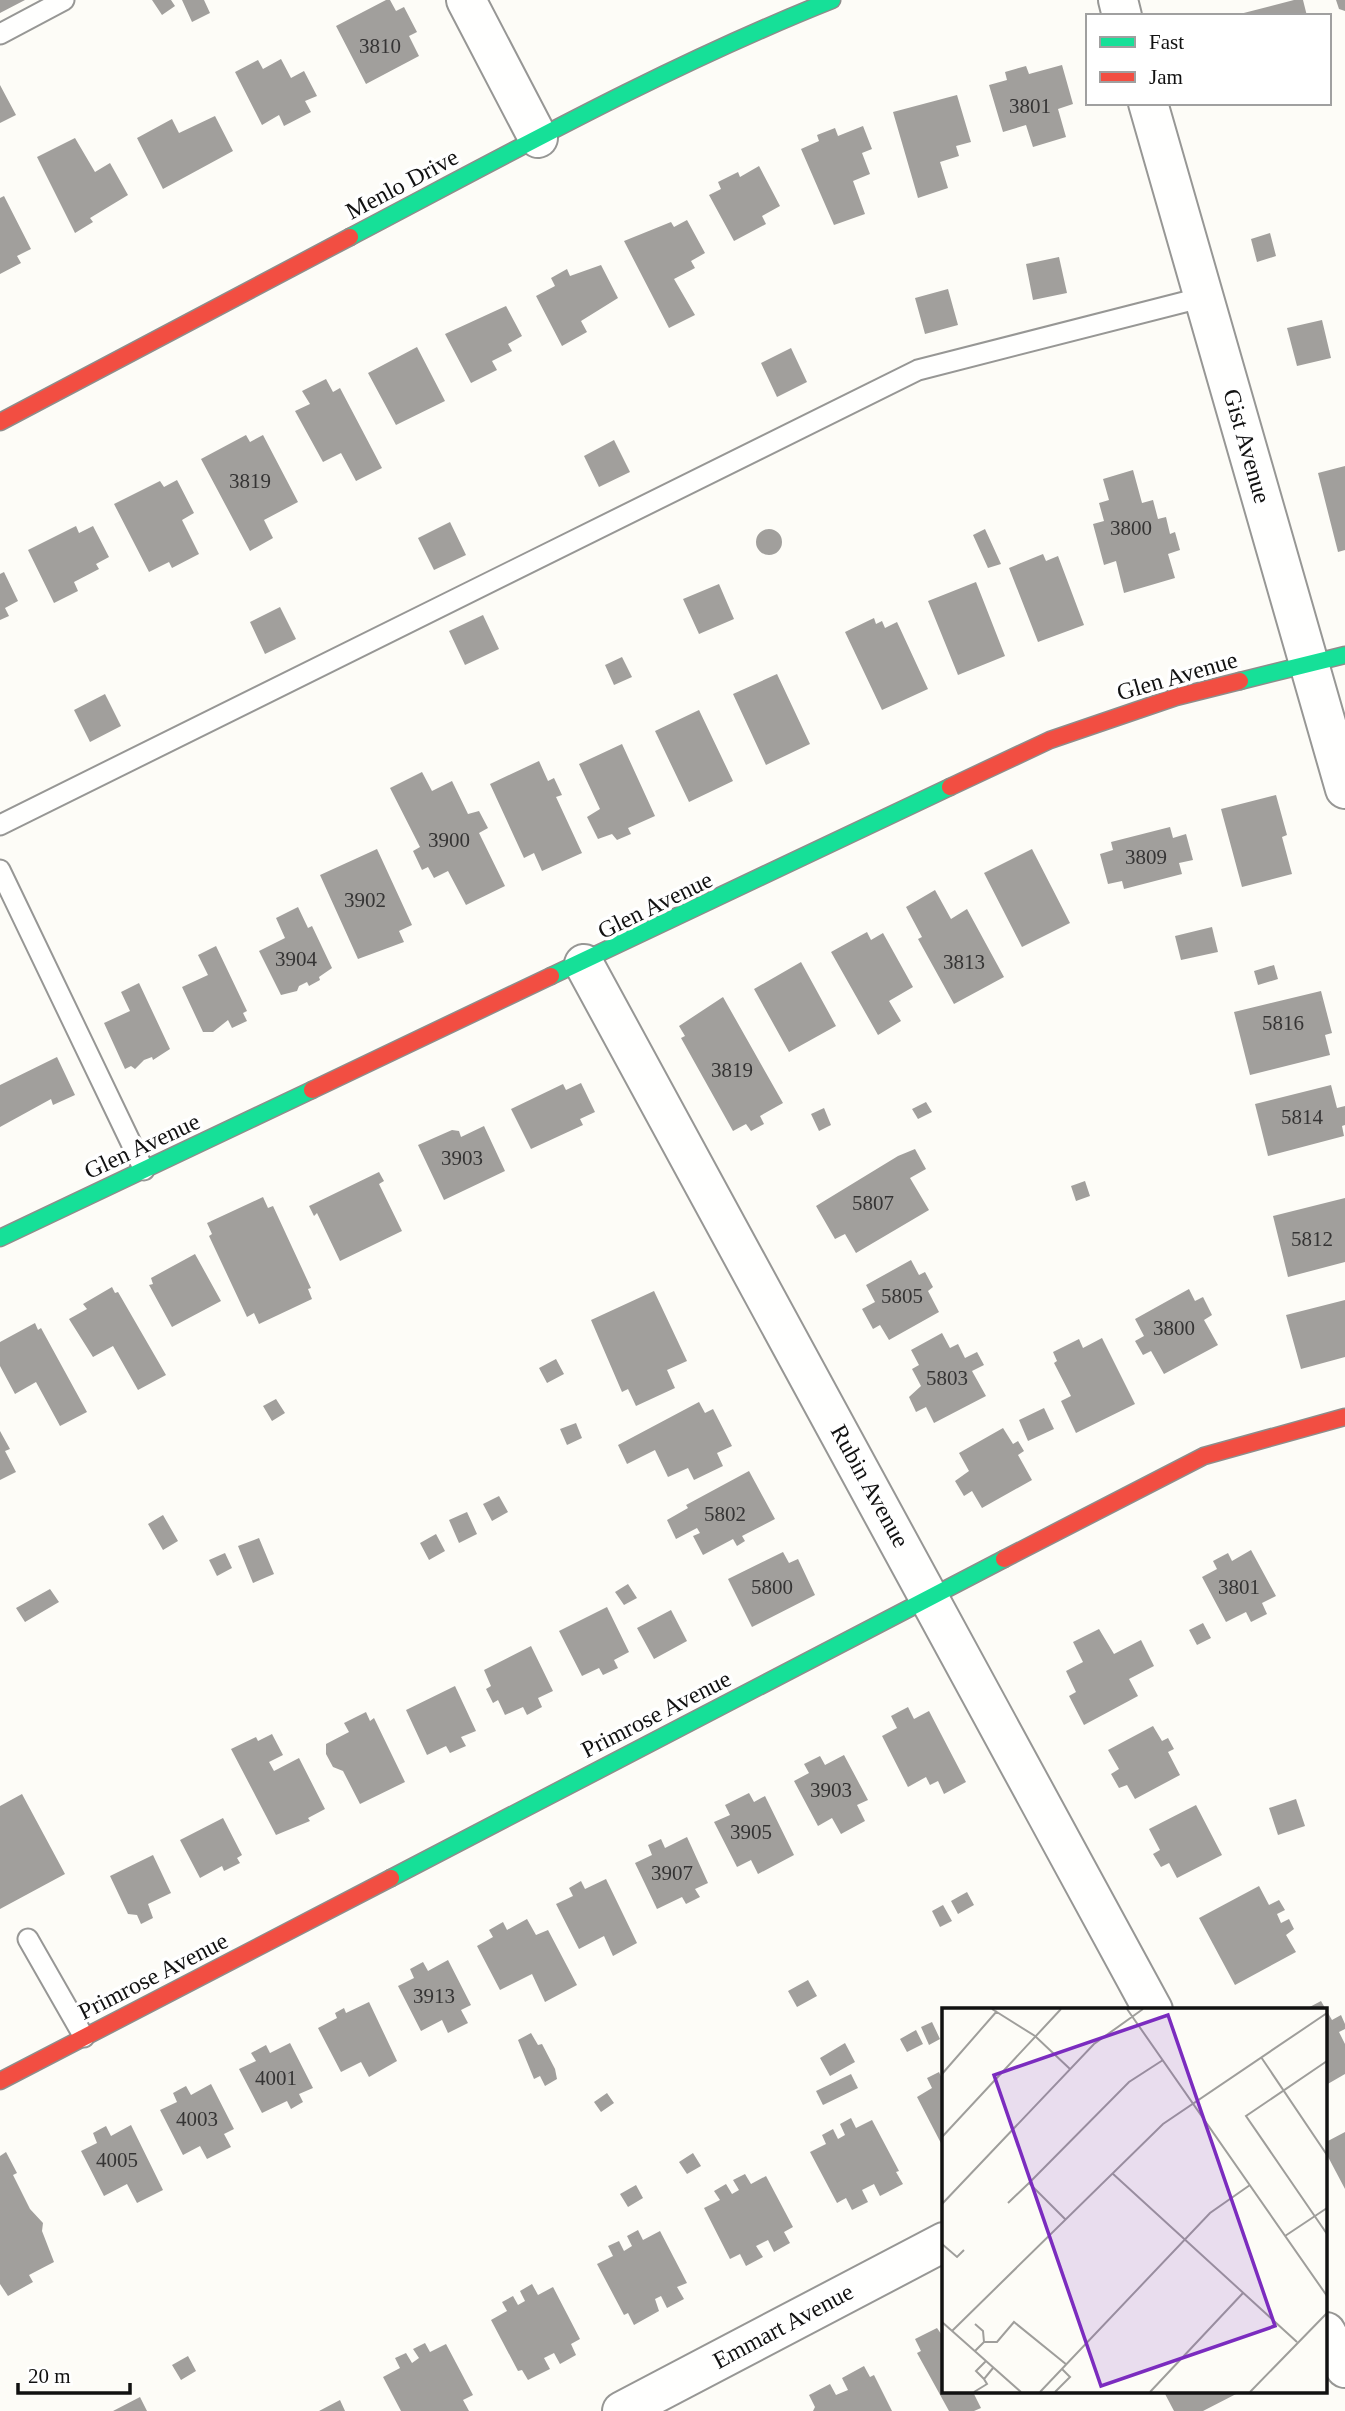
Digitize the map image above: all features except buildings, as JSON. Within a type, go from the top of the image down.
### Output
[{"type":"street","points":[[466,0],[538,138]]},
{"type":"street","name":"Menlo Drive","points":[[0,422],[538,138],[764,27],[832,0]]},
{"type":"street","name":"Gist Avenue","points":[[1149,105],[1204,297],[1328,659],[1345,789]]},
{"type":"street","name":"Glen Avenue","points":[[0,1238],[584,964],[1050,740],[1176,696],[1328,659]]},
{"type":"street","name":"Rubin Avenue","points":[[584,964],[931,1597],[1152,2008]]},
{"type":"street","name":"Primrose Avenue","points":[[0,2081],[1204,1457],[1345,1418]]},
{"type":"street","name":"Emmart Avenue","points":[[622,2411],[942,2243]]},
{"type":"street","points":[[1328,2336],[1345,2368]]},
{"type":"lane","points":[[0,34],[64,0]]},
{"type":"lane","points":[[0,825],[918,370],[1204,297]]},
{"type":"lane","points":[[0,870],[144,1170]]},
{"type":"lane","points":[[28,1939],[84,2037]]},
{"type":"traffic: fast","points":[[350,237],[648,82],[832,0]]},
{"type":"traffic: fast","points":[[1240,681],[1345,655]]},
{"type":"traffic: fast","points":[[551,976],[950,787]]},
{"type":"traffic: fast","points":[[0,1238],[312,1090]]},
{"type":"traffic: fast","points":[[391,1878],[1004,1559]]},
{"type":"traffic: jam","points":[[0,422],[350,237]]},
{"type":"traffic: jam","points":[[950,787],[1050,740],[1176,697],[1240,681]]},
{"type":"traffic: jam","points":[[312,1090],[551,976]]},
{"type":"traffic: jam","points":[[1004,1559],[1204,1456],[1345,1417]]},
{"type":"traffic: jam","points":[[0,2081],[391,1878]]}]
